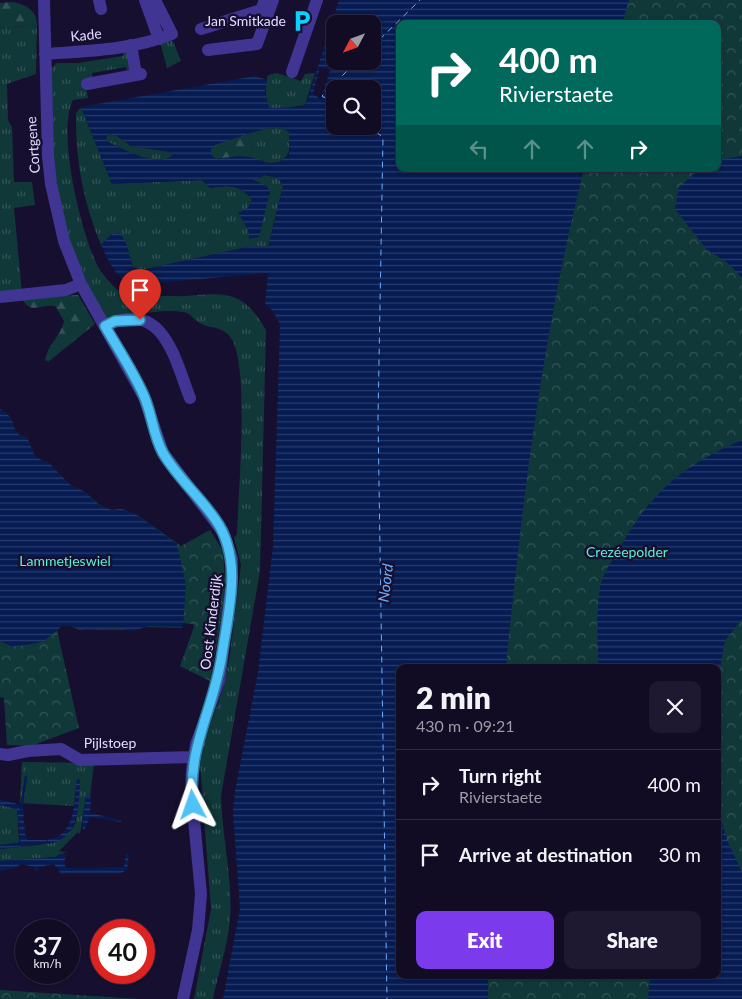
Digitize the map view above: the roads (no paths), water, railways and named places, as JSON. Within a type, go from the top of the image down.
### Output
[{"type":"street","name":"Cortgene","points":[[44,0],[51,184],[64,241],[81,284]]},
{"type":"street","points":[[145,0],[159,40],[172,34],[155,0]]},
{"type":"street","points":[[201,29],[261,10],[265,0]]},
{"type":"street","points":[[208,50],[257,44],[273,0]]},
{"type":"street","points":[[292,72],[317,0]]},
{"type":"street","name":"Kade","points":[[45,54],[131,45],[159,40]]},
{"type":"street","points":[[86,84],[139,74],[131,45]]},
{"type":"street","points":[[0,297],[66,290],[81,284]]},
{"type":"street","name":"Oost Kinderdijk","points":[[81,284],[144,397],[163,453],[219,525],[229,545],[232,559],[231,590],[219,681],[194,757],[191,788],[201,876],[201,903],[196,943],[183,999]]},
{"type":"street","points":[[105,326],[115,321],[127,320],[148,321],[155,325],[167,340],[190,398]]},
{"type":"street","name":"Pijlstoep","points":[[0,754],[8,755],[28,751],[62,750],[80,760],[194,757]]},
{"type":"water","name":"Noord","points":[[339,0],[629,0],[623,20],[396,20],[396,172],[583,172],[557,292],[536,417],[519,542],[506,664],[396,664],[396,979],[488,979],[488,999],[223,999],[240,908],[233,813],[235,791],[258,672],[273,547],[280,324],[272,310],[265,304],[268,273],[136,285],[123,279],[114,270],[101,245],[112,234],[120,233],[126,243],[133,267],[142,270],[252,246],[268,247],[283,186],[278,178],[264,175],[258,179],[252,179],[267,186],[270,192],[259,237],[249,239],[248,229],[238,213],[248,208],[252,200],[238,188],[222,186],[210,188],[202,180],[112,184],[81,107],[255,76],[267,80],[265,91],[269,108],[301,107],[307,102],[326,41],[326,70],[381,70],[381,15],[334,15]],"holes":[[[270,127],[280,127],[289,132],[289,154],[278,162],[269,163],[244,156],[216,159],[211,155],[211,149],[217,144]],[[109,134],[117,136],[131,146],[171,152],[173,155],[166,159],[158,160],[131,153],[108,142],[106,138]]]},
{"type":"water","points":[[742,156],[742,278],[728,263],[707,250],[675,209],[679,187],[696,172],[721,172],[721,160]]},
{"type":"water","name":"Lammetjeswiel","points":[[0,409],[9,416],[13,423],[12,425],[20,436],[27,437],[35,457],[50,464],[70,485],[85,492],[101,507],[112,510],[122,509],[137,515],[177,544],[186,585],[183,627],[149,626],[133,631],[117,628],[85,630],[71,626],[62,626],[44,641],[37,643],[13,647],[0,641]]},
{"type":"water","points":[[742,440],[742,619],[725,641],[721,664],[599,664],[600,587],[608,568],[631,529],[656,496],[685,471]]},
{"type":"water","points":[[77,777],[80,777],[78,809],[72,828],[66,836],[58,841],[47,844],[48,839],[57,837],[64,832],[69,824],[74,805]]},
{"type":"water","points":[[86,796],[91,797],[90,813],[121,820],[121,822],[90,817],[84,831],[82,827]]},
{"type":"water","points":[[0,800],[15,803],[23,809],[25,834],[28,840],[47,840],[46,844],[0,849],[0,845],[20,842],[17,809],[0,805]]},
{"type":"water","points":[[721,819],[727,840],[742,872],[742,999],[648,999],[650,979],[721,979]]},
{"type":"water","points":[[59,854],[67,855],[64,862],[66,868],[124,867],[126,854],[129,854],[127,870],[119,874],[61,874],[54,864],[39,867],[38,871],[35,871],[34,867],[21,864],[15,868],[0,871],[0,861],[56,857]]},
{"type":"waterway","points":[[21,810],[26,777]]},
{"type":"place","name":"Jan Smitkade","points":[[302,21]]},
{"type":"park label","name":"Crezéepolder","points":[[627,552]]}]
